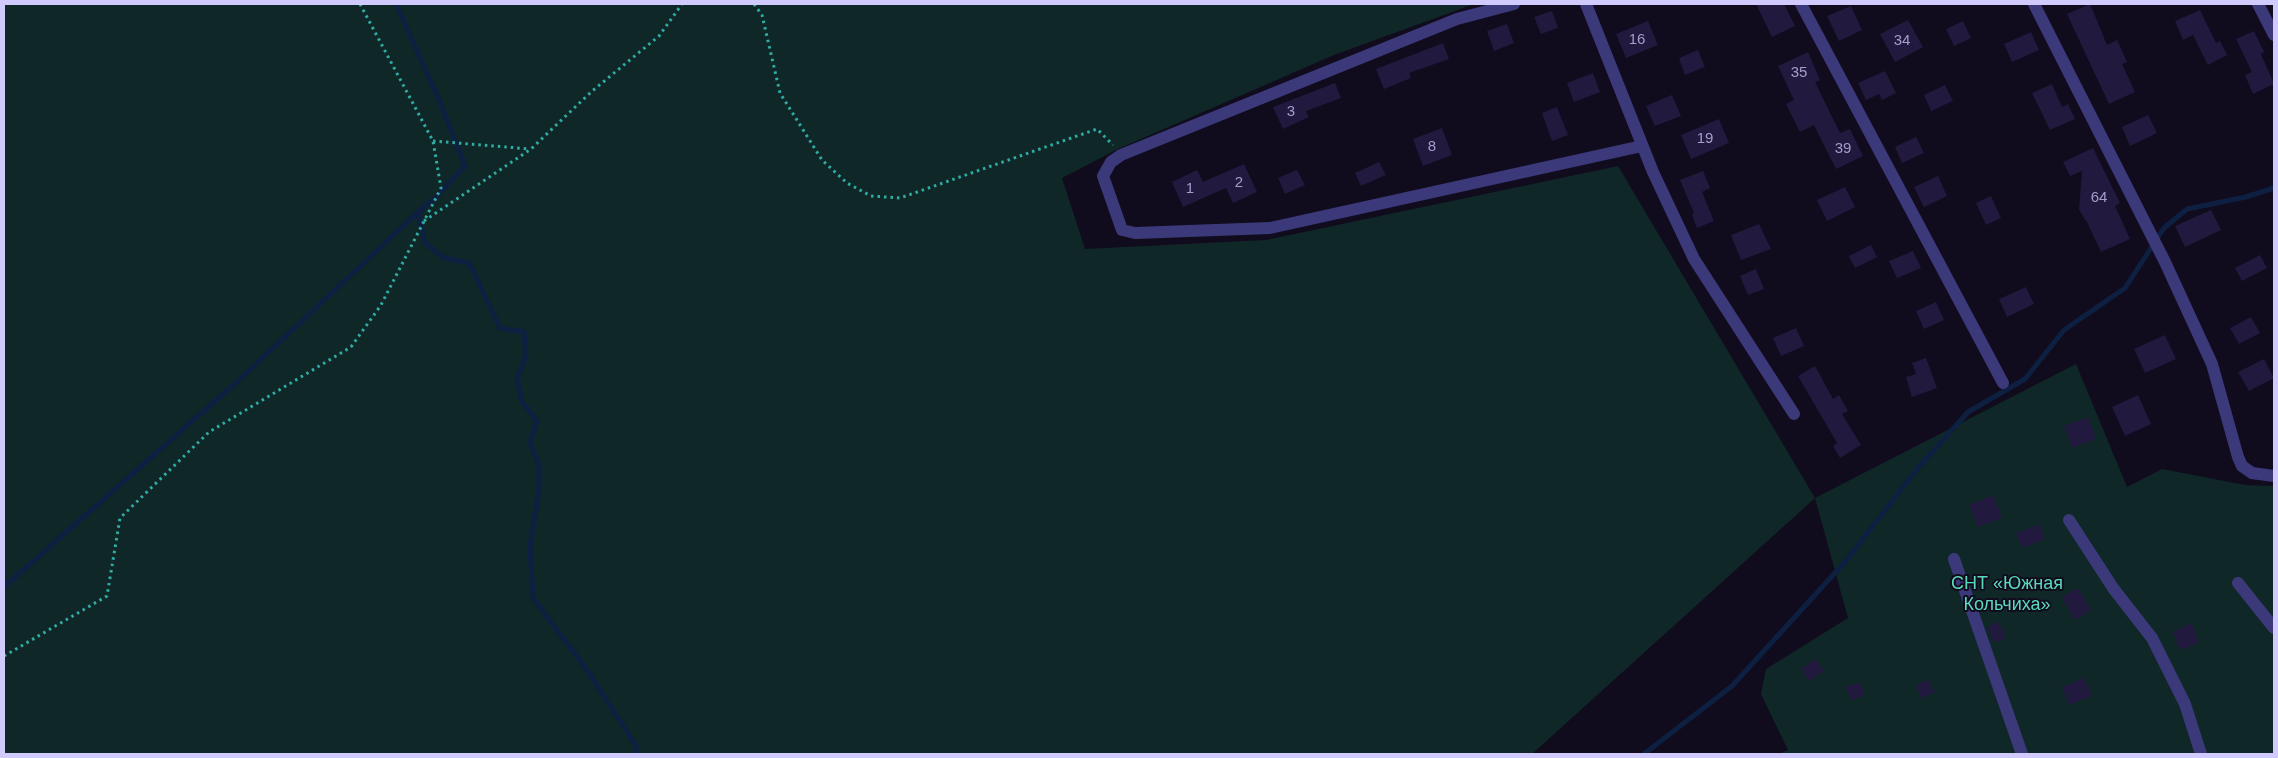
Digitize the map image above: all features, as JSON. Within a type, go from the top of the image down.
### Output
[{"type":"lane","points":[[1514,4],[1457,19],[1121,155],[1111,162],[1106,169],[1104,182],[1122,230],[1135,233],[1270,228],[1642,146]]},
{"type":"lane","points":[[1586,4],[1652,172],[1694,259],[1794,414]]},
{"type":"lane","points":[[1801,4],[2003,383]]},
{"type":"lane","points":[[2034,4],[2165,262],[2212,364],[2242,466],[2252,473],[2274,476]]},
{"type":"lane","points":[[2258,4],[2274,35]]},
{"type":"lane","points":[[2069,520],[2113,588],[2152,638],[2185,704],[2200,754]]},
{"type":"lane","points":[[1954,559],[2022,754]]},
{"type":"lane","points":[[2238,583],[2274,628]]},
{"type":"path","points":[[4,656],[107,596],[120,518],[209,432],[351,347],[381,305],[441,188],[433,141],[360,4]]},
{"type":"path","points":[[424,221],[531,149],[591,92],[659,36],[682,4]]},
{"type":"path","points":[[754,4],[762,15],[780,93],[822,160],[846,183],[871,196],[900,198],[1097,129],[1121,155]]},
{"type":"path","points":[[433,141],[531,149]]},
{"type":"green space","points":[[4,4],[1474,4],[1334,55],[1118,149],[1062,178],[1085,249],[1266,240],[1618,166],[1815,498],[1532,754],[4,754]]},
{"type":"green space","name":"СНТ «Южная Кольчиха»","points":[[2076,364],[2127,487],[2162,469],[2245,485],[2274,486],[2274,754],[1779,754],[1788,750],[1761,694],[1766,669],[1848,618],[1815,498]]},
{"type":"building","points":[[1756,4],[1784,4],[1795,26],[1772,37]]},
{"type":"building","points":[[2090,4],[2107,45],[2117,40],[2127,62],[2122,64],[2135,92],[2109,104],[2067,14]]},
{"type":"building","points":[[1851,6],[1862,30],[1839,41],[1827,16]]},
{"type":"building","points":[[2200,10],[2216,43],[2220,41],[2227,55],[2208,65],[2193,35],[2183,40],[2175,21]]},
{"type":"building","points":[[1552,11],[1558,28],[1541,34],[1534,17]]},
{"type":"building","points":[[1908,20],[1923,47],[1895,62],[1880,34]]},
{"type":"building","points":[[1648,21],[1658,45],[1626,58],[1616,34]]},
{"type":"building","points":[[1963,21],[1971,38],[1954,46],[1946,29]]},
{"type":"building","points":[[1507,24],[1514,43],[1494,51],[1487,31]]},
{"type":"building","points":[[2254,31],[2264,52],[2261,54],[2274,84],[2253,94],[2245,75],[2252,72],[2236,39]]},
{"type":"building","points":[[2031,32],[2039,50],[2012,62],[2004,44]]},
{"type":"building","points":[[1443,43],[1449,59],[1409,73],[1411,78],[1384,89],[1376,69]]},
{"type":"building","points":[[1698,50],[1705,67],[1685,75],[1679,58]]},
{"type":"building","points":[[1808,52],[1820,80],[1815,82],[1840,133],[1850,129],[1863,156],[1836,169],[1814,125],[1800,132],[1786,104],[1794,100],[1778,66]]},
{"type":"building","points":[[1885,71],[1896,93],[1882,100],[1879,94],[1866,100],[1858,83]]},
{"type":"building","points":[[1593,73],[1600,92],[1574,102],[1567,83]]},
{"type":"building","points":[[1335,83],[1341,98],[1306,111],[1309,117],[1283,129],[1273,107]]},
{"type":"building","points":[[2052,84],[2062,107],[2068,104],[2075,119],[2050,130],[2032,93]]},
{"type":"building","points":[[1945,85],[1953,101],[1931,111],[1924,95]]},
{"type":"building","points":[[1672,95],[1681,116],[1655,126],[1646,106]]},
{"type":"building","points":[[1557,107],[1568,135],[1552,141],[1542,113]]},
{"type":"building","points":[[2148,115],[2157,133],[2130,146],[2122,127]]},
{"type":"building","points":[[1719,119],[1729,143],[1691,159],[1681,135]]},
{"type":"building","points":[[1442,128],[1452,155],[1423,166],[1413,139]]},
{"type":"building","points":[[1916,137],[1924,153],[1902,163],[1895,147]]},
{"type":"building","points":[[2093,148],[2120,203],[2115,206],[2130,239],[2101,252],[2079,209],[2082,171],[2070,176],[2063,162]]},
{"type":"building","points":[[1379,162],[1386,175],[1361,186],[1355,173]]},
{"type":"building","points":[[1244,164],[1257,192],[1233,203],[1226,188],[1183,207],[1172,182],[1197,170],[1203,182]]},
{"type":"building","points":[[1297,170],[1305,185],[1285,194],[1278,178]]},
{"type":"building","points":[[1703,171],[1710,188],[1702,192],[1714,221],[1697,228],[1692,215],[1694,213],[1680,180]]},
{"type":"building","points":[[1938,176],[1947,196],[1924,207],[1914,187]]},
{"type":"building","points":[[1845,187],[1855,207],[1827,221],[1817,200]]},
{"type":"building","points":[[1991,196],[2001,218],[1986,225],[1976,203]]},
{"type":"building","points":[[2211,210],[2221,230],[2185,247],[2175,226]]},
{"type":"building","points":[[1759,224],[1771,249],[1741,260],[1731,235]]},
{"type":"building","points":[[1871,245],[1877,257],[1855,268],[1849,256]]},
{"type":"building","points":[[1913,251],[1921,268],[1897,278],[1889,261]]},
{"type":"building","points":[[2260,255],[2267,268],[2242,281],[2235,268]]},
{"type":"building","points":[[1756,269],[1764,289],[1748,295],[1740,276]]},
{"type":"building","points":[[2026,287],[2034,304],[2007,317],[1999,299]]},
{"type":"building","points":[[1936,302],[1944,320],[1924,329],[1916,311]]},
{"type":"building","points":[[2251,317],[2260,333],[2239,344],[2230,328]]},
{"type":"building","points":[[1796,328],[1804,346],[1781,356],[1773,338]]},
{"type":"building","points":[[2165,335],[2176,359],[2145,373],[2134,349]]},
{"type":"building","points":[[1926,358],[1937,388],[1912,397],[1906,377],[1916,374],[1912,363]]},
{"type":"building","points":[[2264,359],[2274,378],[2249,391],[2238,372]]},
{"type":"building","points":[[1815,366],[1833,399],[1839,395],[1848,411],[1842,414],[1861,445],[1840,458],[1833,446],[1837,443],[1798,376]]},
{"type":"building","points":[[2138,395],[2151,424],[2125,436],[2112,407]]},
{"type":"building","points":[[2088,417],[2096,439],[2072,448],[2064,426]]},
{"type":"building","points":[[1993,495],[2002,518],[1978,527],[1969,505]]},
{"type":"building","points":[[2039,524],[2045,539],[2022,548],[2016,533]]},
{"type":"building","points":[[2078,588],[2091,610],[2075,620],[2062,597]]},
{"type":"building","points":[[1999,622],[2006,638],[1994,643],[1987,627]]},
{"type":"building","points":[[2192,623],[2199,643],[2180,650],[2173,631]]},
{"type":"building","points":[[1816,659],[1824,671],[1809,681],[1801,669]]},
{"type":"building","points":[[2084,678],[2092,696],[2069,705],[2062,687]]},
{"type":"building","points":[[1929,680],[1934,693],[1921,698],[1916,685]]},
{"type":"building","points":[[1860,682],[1865,695],[1851,700],[1846,687]]},
{"type":"waterway","points":[[396,4],[439,100],[465,166],[435,198],[418,212],[425,243],[444,258],[469,263],[500,328],[524,332],[526,356],[517,378],[522,402],[537,421],[530,443],[539,465],[539,489],[530,547],[533,598],[587,670],[636,746],[636,754]]},
{"type":"waterway","points":[[1644,754],[1732,686],[1844,563],[1918,468],[1968,412],[2025,379],[2064,330],[2125,288],[2164,228],[2187,209],[2246,197],[2274,188]]},
{"type":"waterway","points":[[4,587],[240,379],[418,212]]}]
